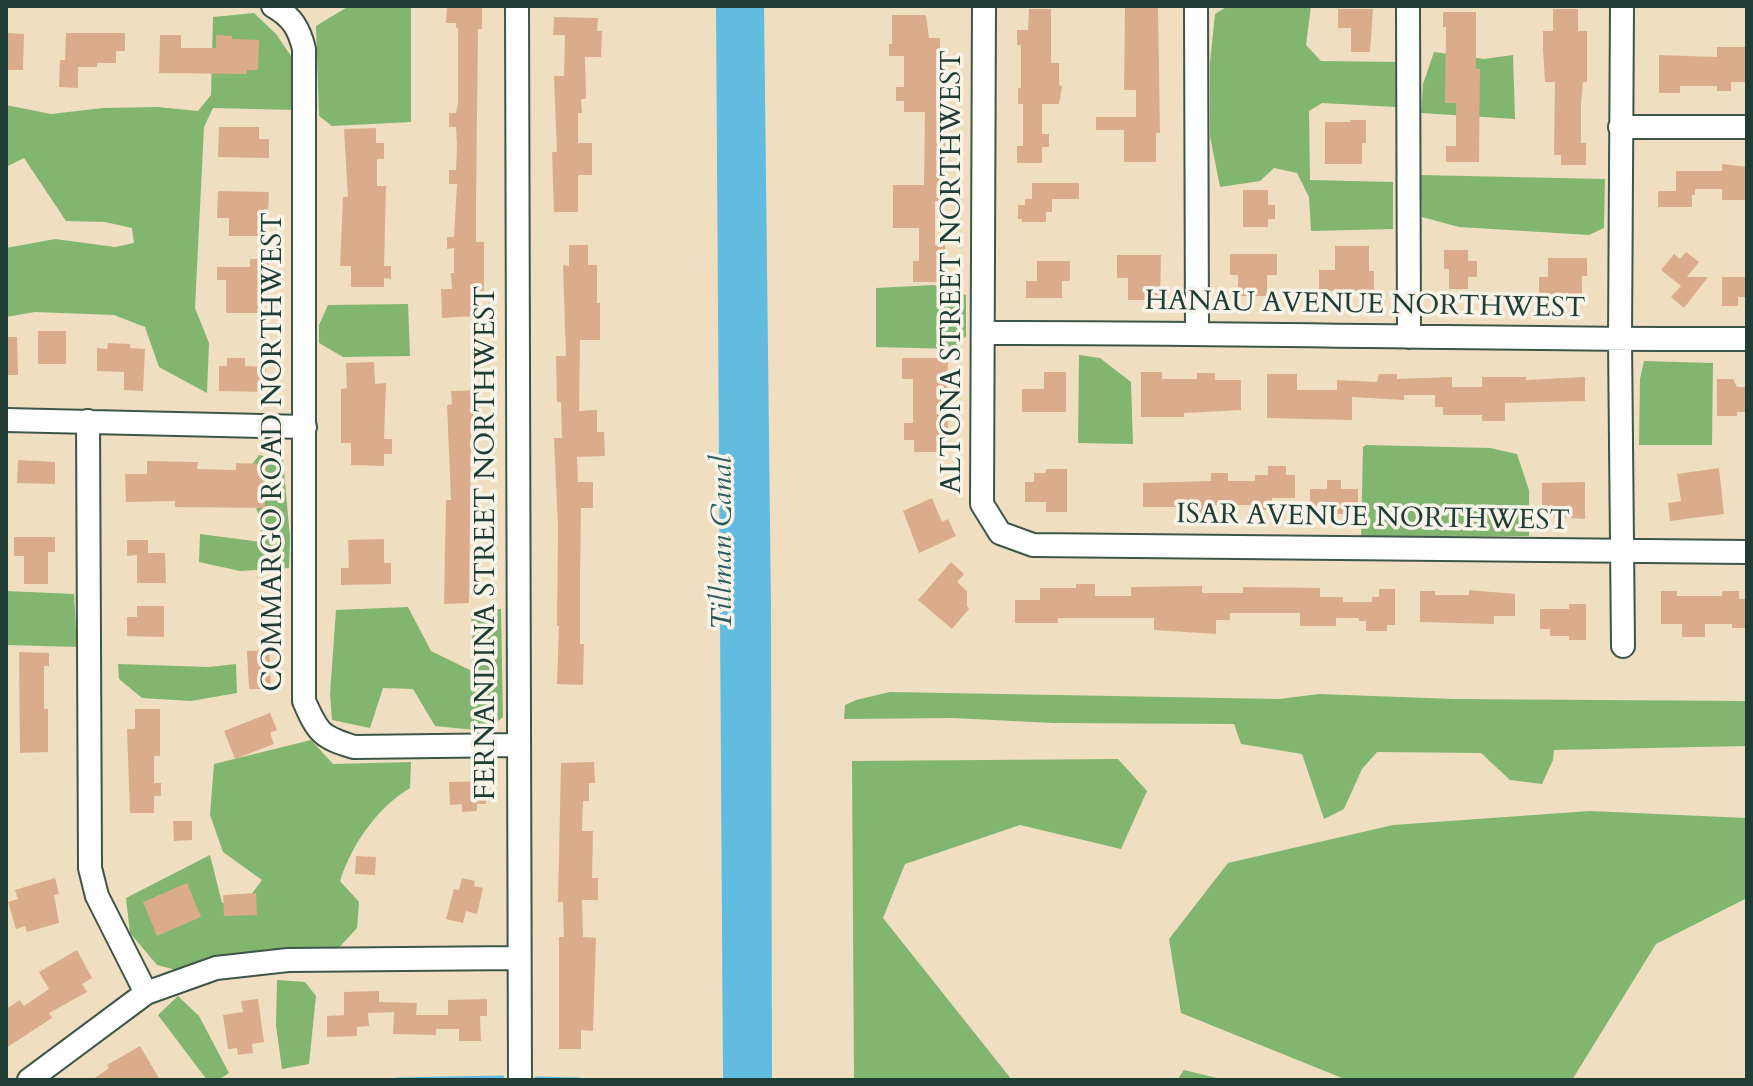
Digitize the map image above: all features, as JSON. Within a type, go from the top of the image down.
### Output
[{"type":"street","name":"FERNANDINA STREET NORTHWEST","points":[[517,6],[520,1080]]},
{"type":"street","name":"ALTONA STREET NORTHWEST","points":[[984,6],[982,504],[1000,533]]},
{"type":"street","points":[[1196,6],[1197,332]]},
{"type":"street","points":[[1408,6],[1409,337]]},
{"type":"street","points":[[1622,6],[1620,340],[1623,646]]},
{"type":"street","name":"COMMARGO ROAD NORTHWEST","points":[[282,12],[300,30],[304,49],[304,701],[314,724],[329,739],[354,747],[519,745]]},
{"type":"street","points":[[1620,127],[1747,127]]},
{"type":"street","name":"HANAU AVENUE NORTHWEST","points":[[983,333],[1197,332],[1620,340],[1747,339]]},
{"type":"street","points":[[6,420],[305,427]]},
{"type":"street","points":[[88,421],[90,868],[97,896],[146,993]]},
{"type":"street","name":"ISAR AVENUE NORTHWEST","points":[[1000,533],[1033,545],[1747,552]]},
{"type":"street","points":[[29,1080],[146,993],[216,968],[288,960],[519,958]]},
{"type":"green space","points":[[349,6],[411,6],[411,122],[332,126],[319,116],[316,26]]},
{"type":"green space","points":[[1228,6],[1311,6],[1306,45],[1321,61],[1397,62],[1396,107],[1322,103],[1309,111],[1310,180],[1393,182],[1393,229],[1311,231],[1309,197],[1297,173],[1274,168],[1260,181],[1220,187],[1210,136],[1210,63],[1215,14]]},
{"type":"green space","points":[[254,13],[276,34],[293,59],[294,110],[213,108],[204,127],[195,308],[209,343],[207,393],[159,367],[145,327],[114,315],[35,312],[6,317],[6,248],[55,239],[115,247],[134,243],[132,228],[105,222],[66,221],[24,158],[6,167],[6,105],[51,114],[103,108],[157,107],[198,111],[211,95],[213,17]]},
{"type":"green space","points":[[1434,52],[1484,59],[1513,55],[1515,119],[1421,113],[1423,84]]},
{"type":"green space","points":[[1420,175],[1605,179],[1604,228],[1589,235],[1459,227],[1422,217]]},
{"type":"green space","points":[[934,285],[966,295],[966,336],[954,349],[876,347],[876,288]]},
{"type":"green space","points":[[408,304],[410,356],[343,357],[319,343],[319,325],[328,305]]},
{"type":"green space","points":[[1079,355],[1100,358],[1131,382],[1133,444],[1078,443]]},
{"type":"green space","points":[[1644,361],[1713,363],[1712,445],[1639,445],[1640,379]]},
{"type":"green space","points":[[1363,447],[1490,448],[1517,454],[1529,490],[1529,536],[1361,537]]},
{"type":"green space","points":[[259,455],[283,460],[290,538],[289,568],[240,571],[199,562],[200,534],[261,542],[261,524],[246,473]]},
{"type":"green space","points":[[6,591],[74,594],[77,647],[6,645]]},
{"type":"green space","points":[[408,607],[431,651],[474,672],[471,610],[501,609],[503,717],[485,731],[435,726],[413,689],[383,688],[370,728],[332,720],[330,694],[336,610]]},
{"type":"green space","points":[[118,664],[209,667],[236,664],[237,693],[191,701],[142,698],[119,679]]},
{"type":"green space","points":[[890,692],[1279,699],[1319,694],[1454,699],[1747,701],[1747,746],[1554,750],[1542,784],[1510,780],[1481,753],[1377,752],[1362,769],[1344,809],[1324,819],[1302,754],[1241,744],[1234,724],[844,719],[845,705]]},
{"type":"green space","points":[[311,740],[333,764],[411,762],[410,788],[387,806],[367,828],[351,854],[340,881],[359,902],[357,928],[335,952],[180,971],[157,965],[130,933],[126,898],[210,855],[222,903],[244,904],[262,880],[223,852],[210,815],[214,764]]},
{"type":"green space","points":[[1118,759],[1147,791],[1121,849],[1020,825],[905,864],[883,918],[1012,1080],[854,1080],[852,761]]},
{"type":"green space","points":[[1590,811],[1747,818],[1747,898],[1656,944],[1572,1080],[1347,1080],[1181,1013],[1169,939],[1228,863],[1393,825]]},
{"type":"green space","points":[[277,980],[305,982],[316,996],[309,1064],[282,1069],[276,1025]]},
{"type":"green space","points":[[178,996],[199,1016],[229,1073],[218,1080],[207,1080],[158,1015]]},
{"type":"green space","points":[[1184,1070],[1225,1080],[1177,1080]]},
{"type":"water","name":"Tillman Canal","points":[[716,6],[764,6],[771,610],[772,1080],[723,1080]]},
{"type":"building","points":[[482,6],[482,29],[478,29],[476,242],[484,242],[484,292],[475,292],[476,316],[442,318],[441,289],[452,289],[451,273],[454,273],[454,248],[447,249],[447,237],[454,237],[457,184],[449,184],[449,170],[456,170],[457,146],[456,127],[449,127],[449,113],[456,113],[458,103],[458,28],[456,23],[446,23],[447,7]]},
{"type":"building","points":[[1125,8],[1158,8],[1160,133],[1156,133],[1156,162],[1124,162],[1124,130],[1096,130],[1096,117],[1136,117],[1136,90],[1124,90]]},
{"type":"building","points":[[1029,9],[1051,9],[1051,63],[1059,63],[1059,84],[1062,87],[1059,104],[1042,104],[1042,134],[1049,134],[1049,147],[1042,147],[1042,163],[1017,163],[1017,146],[1023,146],[1023,104],[1018,104],[1021,45],[1017,45],[1017,30],[1028,30]]},
{"type":"building","points":[[1338,9],[1373,9],[1370,52],[1351,52],[1351,28],[1338,28]]},
{"type":"building","points":[[1553,9],[1578,9],[1578,31],[1587,31],[1587,82],[1583,82],[1581,105],[1581,143],[1586,143],[1586,165],[1561,165],[1561,155],[1554,155],[1555,82],[1545,82],[1543,50],[1543,31],[1553,31]]},
{"type":"building","points":[[1443,12],[1476,12],[1476,69],[1480,69],[1479,162],[1446,162],[1446,146],[1456,146],[1456,103],[1445,103],[1446,27],[1443,27]]},
{"type":"building","points":[[892,15],[926,15],[929,38],[940,38],[940,55],[936,55],[937,129],[945,129],[945,167],[941,167],[941,201],[935,201],[935,245],[945,245],[946,282],[913,282],[913,261],[919,261],[919,228],[893,228],[893,185],[924,185],[925,112],[904,112],[904,101],[896,101],[896,87],[904,87],[904,56],[889,56]]},
{"type":"building","points":[[554,17],[598,18],[597,31],[602,31],[601,57],[585,57],[586,99],[581,99],[582,113],[578,113],[578,143],[592,143],[592,175],[578,175],[578,212],[554,212],[552,152],[557,152],[554,76],[564,76],[565,35],[553,35]]},
{"type":"building","points":[[6,33],[24,34],[23,70],[6,70]]},
{"type":"building","points":[[66,33],[125,33],[125,51],[116,51],[116,63],[78,67],[78,88],[59,87],[60,60],[65,60]]},
{"type":"building","points":[[160,35],[181,35],[181,48],[216,48],[216,35],[259,40],[258,70],[247,70],[247,74],[159,73]]},
{"type":"building","points":[[1717,47],[1747,47],[1746,82],[1731,82],[1731,91],[1717,91],[1717,86],[1680,86],[1680,93],[1659,93],[1659,55],[1717,57]]},
{"type":"building","points":[[1366,120],[1362,164],[1325,164],[1325,122]]},
{"type":"building","points":[[219,127],[259,127],[259,139],[269,139],[269,158],[218,157]]},
{"type":"building","points":[[376,128],[376,143],[384,143],[384,159],[377,159],[377,186],[386,186],[384,266],[391,266],[391,279],[384,278],[384,287],[351,287],[351,266],[340,266],[343,197],[348,197],[344,129]]},
{"type":"building","points":[[1722,164],[1747,167],[1746,200],[1722,200],[1722,189],[1695,189],[1692,207],[1658,207],[1658,191],[1676,191],[1676,171],[1722,171]]},
{"type":"building","points":[[1032,183],[1079,183],[1079,199],[1052,199],[1052,212],[1046,212],[1046,222],[1022,222],[1018,219],[1018,205],[1025,205],[1025,199],[1032,199]]},
{"type":"building","points":[[1243,190],[1268,190],[1268,205],[1275,205],[1275,219],[1268,219],[1268,227],[1243,227]]},
{"type":"building","points":[[218,191],[269,192],[268,213],[262,213],[262,236],[229,236],[229,218],[217,218]]},
{"type":"building","points":[[569,245],[588,245],[588,265],[597,265],[600,340],[580,340],[579,411],[597,410],[597,432],[604,432],[605,456],[577,457],[578,482],[593,482],[593,508],[581,508],[580,644],[584,644],[583,685],[557,684],[558,527],[554,438],[562,438],[556,356],[566,356],[563,265],[569,266]]},
{"type":"building","points":[[1335,246],[1369,246],[1369,271],[1374,271],[1374,291],[1319,291],[1319,270],[1335,270]]},
{"type":"building","points":[[1444,250],[1468,250],[1468,261],[1477,261],[1477,277],[1468,277],[1468,289],[1449,289],[1449,269],[1444,269]]},
{"type":"building","points":[[1686,252],[1699,262],[1687,277],[1708,277],[1684,308],[1671,297],[1681,286],[1661,270],[1674,254],[1680,259]]},
{"type":"building","points":[[1230,254],[1277,254],[1277,275],[1267,275],[1267,296],[1238,296],[1238,275],[1230,275]]},
{"type":"building","points":[[1117,255],[1161,255],[1160,300],[1128,300],[1128,278],[1117,278]]},
{"type":"building","points":[[1548,258],[1587,258],[1587,276],[1582,276],[1582,302],[1539,302],[1539,277],[1548,277]]},
{"type":"building","points":[[250,259],[269,259],[269,284],[259,284],[259,313],[226,313],[226,280],[217,280],[217,267],[250,267]]},
{"type":"building","points":[[1037,261],[1070,261],[1070,281],[1062,281],[1062,298],[1026,298],[1026,281],[1037,281]]},
{"type":"building","points":[[1722,277],[1747,277],[1747,297],[1738,297],[1738,306],[1722,306]]},
{"type":"building","points":[[38,331],[66,331],[66,364],[38,364]]},
{"type":"building","points":[[6,337],[17,337],[18,375],[6,375]]},
{"type":"building","points":[[108,343],[130,344],[130,348],[145,349],[143,391],[124,390],[124,372],[97,371],[97,348],[107,349]]},
{"type":"building","points":[[227,358],[245,358],[245,366],[266,367],[265,392],[219,391],[219,366],[227,366]]},
{"type":"building","points":[[902,358],[948,358],[943,412],[948,412],[948,431],[941,431],[941,452],[914,452],[914,440],[904,440],[904,423],[913,423],[913,379],[902,379]]},
{"type":"building","points":[[374,362],[375,384],[386,383],[384,439],[392,439],[392,454],[384,454],[384,466],[351,465],[351,443],[341,443],[341,389],[347,388],[346,363]]},
{"type":"building","points":[[1044,372],[1066,372],[1066,412],[1022,412],[1022,389],[1044,389]]},
{"type":"building","points":[[1141,372],[1162,372],[1162,379],[1197,379],[1197,373],[1215,373],[1215,380],[1241,380],[1241,410],[1184,413],[1184,417],[1141,417]]},
{"type":"building","points":[[1267,374],[1297,374],[1297,390],[1337,390],[1337,380],[1377,382],[1379,374],[1397,374],[1397,379],[1452,377],[1452,387],[1482,387],[1482,377],[1526,377],[1526,380],[1585,377],[1585,401],[1505,403],[1505,421],[1482,421],[1482,415],[1443,415],[1443,407],[1435,407],[1435,395],[1404,395],[1404,400],[1352,397],[1352,420],[1267,418]]},
{"type":"building","points":[[1717,379],[1733,379],[1737,387],[1747,387],[1747,412],[1737,412],[1737,416],[1717,416]]},
{"type":"building","points":[[480,390],[481,429],[471,429],[469,603],[444,604],[446,500],[451,500],[447,405],[452,404],[451,391]]},
{"type":"building","points":[[18,460],[55,462],[55,484],[17,483]]},
{"type":"building","points":[[147,461],[198,462],[197,469],[236,470],[236,463],[266,464],[265,508],[175,507],[175,501],[126,502],[125,474],[147,474]]},
{"type":"building","points":[[1268,466],[1286,466],[1286,475],[1295,475],[1295,498],[1272,498],[1272,510],[1255,510],[1255,505],[1215,505],[1215,515],[1199,515],[1199,507],[1143,507],[1143,483],[1211,481],[1211,473],[1228,473],[1228,481],[1255,481],[1255,475],[1268,475]]},
{"type":"building","points":[[1719,468],[1724,514],[1670,521],[1668,503],[1681,501],[1677,474]]},
{"type":"building","points":[[1046,469],[1067,469],[1067,512],[1046,512],[1046,502],[1025,502],[1025,482],[1034,482],[1034,473],[1046,473]]},
{"type":"building","points":[[1327,480],[1341,480],[1341,489],[1358,489],[1358,514],[1310,517],[1310,489],[1327,489]]},
{"type":"building","points":[[1585,482],[1585,519],[1542,516],[1542,483]]},
{"type":"building","points":[[932,498],[942,522],[948,519],[956,536],[919,553],[903,511]]},
{"type":"building","points":[[14,537],[55,537],[55,552],[48,552],[48,584],[24,584],[24,556],[14,556]]},
{"type":"building","points":[[384,539],[384,563],[391,563],[391,584],[341,585],[341,568],[349,568],[348,540]]},
{"type":"building","points":[[127,540],[148,540],[148,553],[165,553],[166,583],[137,583],[137,555],[127,556]]},
{"type":"building","points":[[951,562],[964,574],[957,582],[967,591],[969,609],[952,629],[918,600]]},
{"type":"building","points":[[1076,584],[1095,584],[1095,596],[1131,596],[1131,587],[1202,586],[1202,593],[1243,593],[1243,587],[1320,588],[1320,597],[1343,597],[1343,602],[1372,602],[1372,597],[1379,597],[1379,589],[1395,589],[1395,625],[1387,625],[1387,631],[1366,631],[1366,621],[1336,618],[1336,626],[1300,626],[1300,613],[1230,613],[1230,620],[1216,620],[1216,634],[1154,630],[1154,618],[1058,618],[1058,623],[1015,623],[1015,600],[1040,600],[1040,588],[1076,588]]},
{"type":"building","points":[[1469,590],[1515,594],[1515,616],[1494,616],[1494,624],[1420,622],[1420,591],[1435,591],[1435,595],[1469,595]]},
{"type":"building","points":[[1661,591],[1677,591],[1677,596],[1722,596],[1722,591],[1739,591],[1739,599],[1747,599],[1747,628],[1732,628],[1732,624],[1705,624],[1705,637],[1682,637],[1682,624],[1661,624]]},
{"type":"building","points":[[1569,604],[1586,604],[1586,640],[1550,636],[1550,629],[1540,629],[1540,609],[1569,609]]},
{"type":"building","points":[[137,606],[164,606],[164,637],[127,636],[127,617],[137,617]]},
{"type":"building","points":[[269,650],[271,689],[249,689],[247,651]]},
{"type":"building","points":[[19,652],[49,653],[49,666],[44,666],[48,752],[20,753]]},
{"type":"building","points":[[135,709],[160,709],[160,756],[154,756],[154,783],[161,783],[161,796],[154,796],[154,813],[130,813],[127,729],[135,729]]},
{"type":"building","points":[[270,713],[277,730],[270,733],[274,744],[235,759],[224,731]]},
{"type":"building","points":[[594,762],[595,783],[589,783],[589,801],[583,801],[582,831],[593,831],[592,878],[598,878],[598,900],[582,900],[583,937],[596,938],[593,1031],[581,1030],[581,1049],[559,1049],[559,937],[564,937],[563,902],[558,902],[561,763]]},
{"type":"building","points":[[486,781],[486,804],[477,804],[477,811],[462,812],[462,804],[450,805],[449,782]]},
{"type":"building","points":[[173,821],[192,821],[192,840],[174,841]]},
{"type":"building","points":[[356,856],[376,857],[375,875],[355,874]]},
{"type":"building","points":[[55,878],[59,894],[54,895],[59,923],[27,932],[25,926],[16,929],[8,902],[18,899],[15,890]]},
{"type":"building","points":[[462,878],[475,881],[474,886],[483,888],[477,914],[466,911],[463,923],[446,919],[454,889],[459,890]]},
{"type":"building","points":[[187,883],[201,917],[157,936],[143,902]]},
{"type":"building","points":[[256,893],[257,915],[224,916],[223,895]]},
{"type":"building","points":[[77,950],[92,978],[82,984],[87,992],[49,1013],[52,1018],[6,1048],[6,1009],[20,1000],[24,1006],[49,989],[39,972]]},
{"type":"building","points":[[379,991],[379,1002],[417,1003],[416,1015],[448,1015],[448,1000],[487,999],[487,1016],[480,1016],[481,1041],[459,1041],[459,1029],[436,1029],[436,1035],[393,1034],[394,1012],[368,1013],[369,1026],[357,1027],[357,1036],[327,1037],[327,1016],[344,1015],[344,992]]},
{"type":"building","points":[[258,999],[264,1042],[252,1044],[253,1053],[238,1055],[237,1048],[228,1049],[223,1015],[243,1012],[241,1001]]},
{"type":"building","points":[[140,1046],[160,1080],[92,1080],[109,1068],[107,1065]]},
{"type":"waterway","points":[[396,1080],[502,1078]]},
{"type":"waterway","points":[[537,1079],[579,1080]]}]
